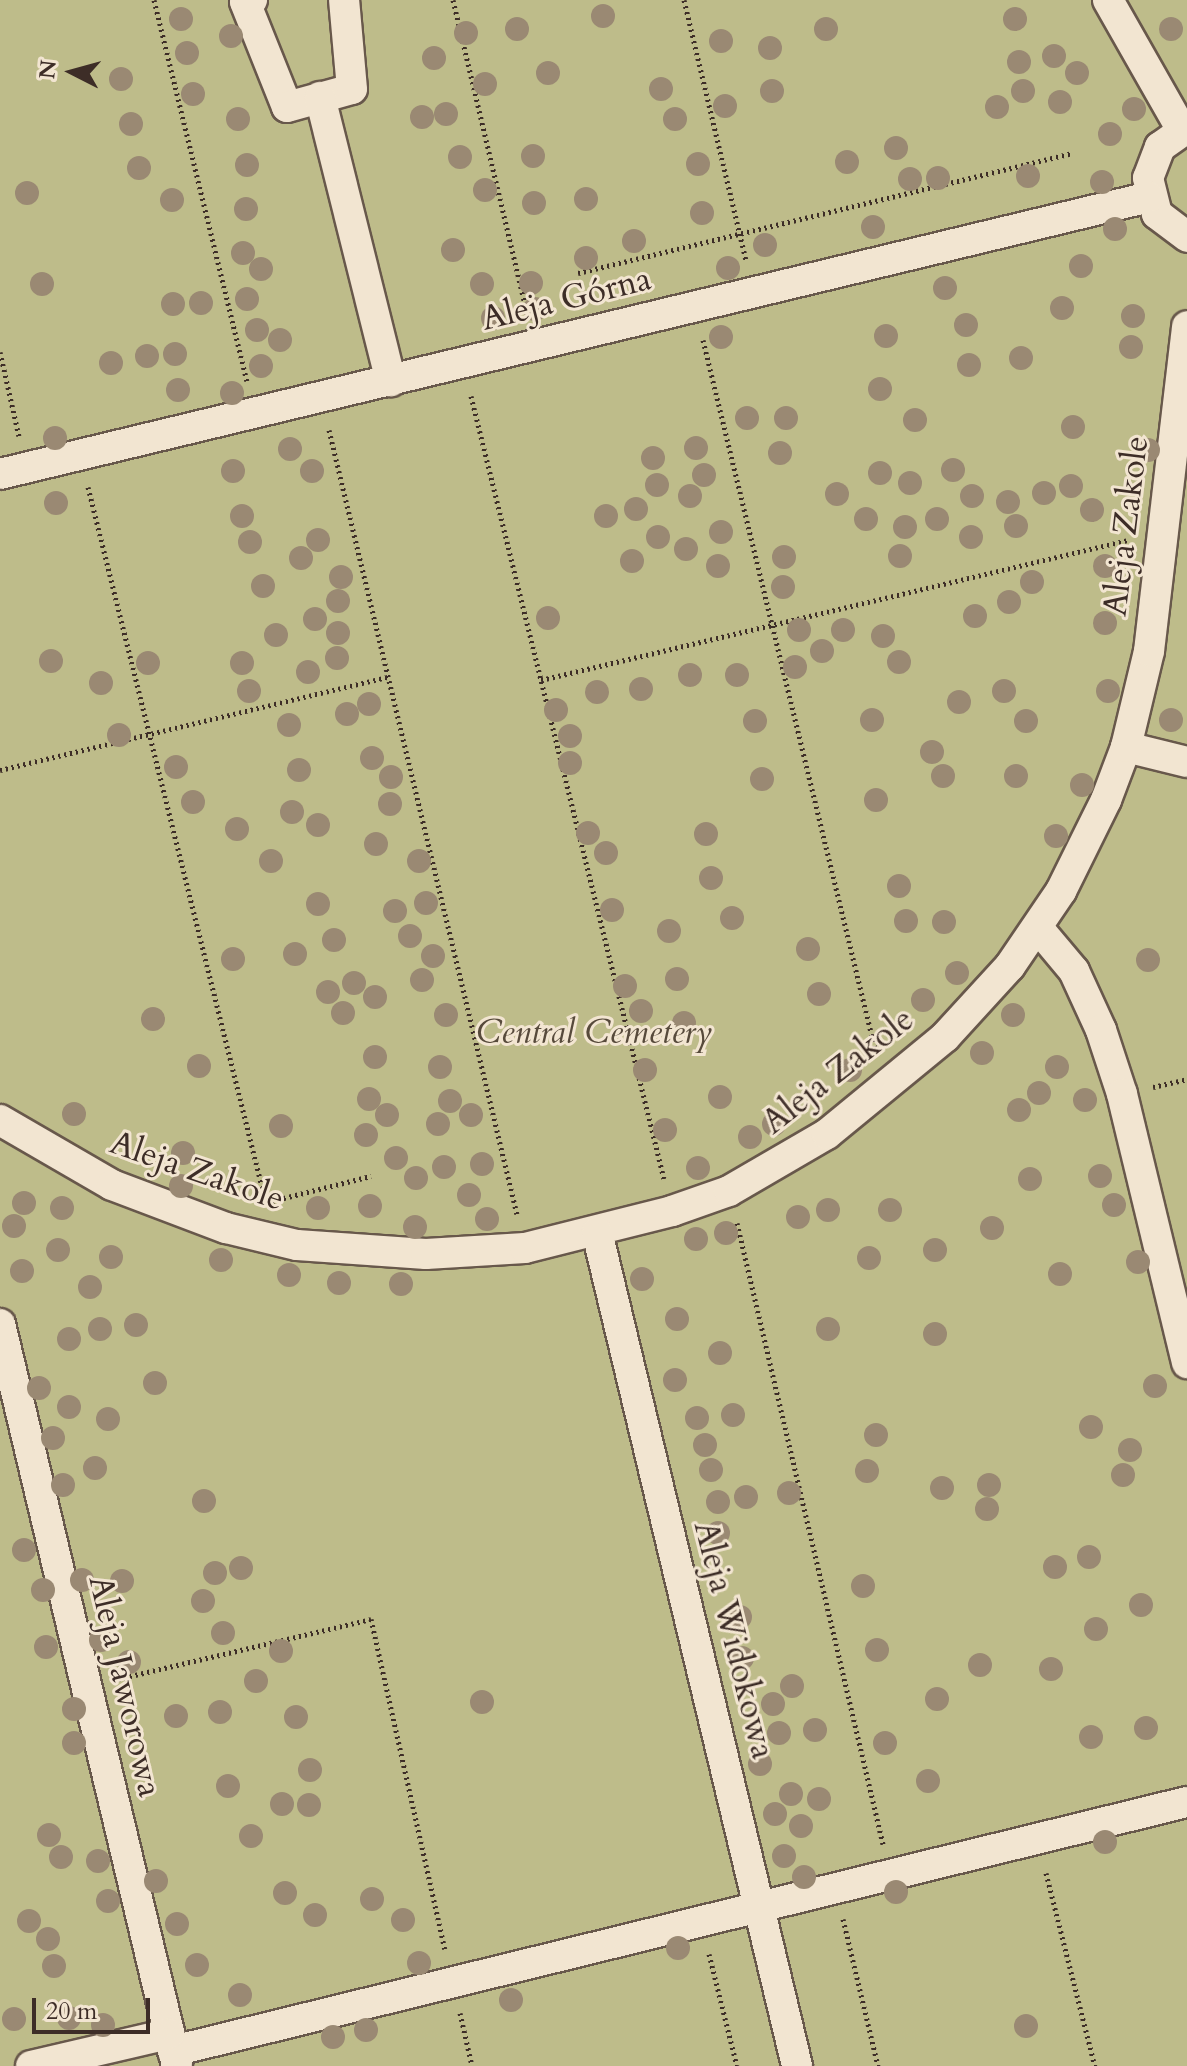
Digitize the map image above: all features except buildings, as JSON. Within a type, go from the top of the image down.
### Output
[{"type":"street","points":[[252,0],[245,2],[287,107],[352,89],[344,0]]},
{"type":"street","points":[[1108,0],[1185,129],[1152,159],[1149,197],[1163,221],[1187,237]]},
{"type":"street","points":[[320,97],[391,381]]},
{"type":"street","name":"Aleja Górna","points":[[13,471],[1149,197]]},
{"type":"street","name":"Aleja Zakole","points":[[0,1120],[112,1185],[226,1228],[275,1241],[371,1252],[477,1253],[597,1232],[729,1191],[807,1148],[885,1089],[960,1022],[1038,928],[1085,846],[1126,747],[1149,651],[1166,531],[1187,326]]},
{"type":"street","points":[[1126,747],[1187,762]]},
{"type":"street","points":[[1038,928],[1074,971],[1105,1042],[1187,1363]]},
{"type":"street","name":"Aleja Widokowa","points":[[597,1232],[797,2066]]},
{"type":"street","name":"Aleja Jaworowa","points":[[0,1324],[5,1367],[86,1686],[173,2050]]},
{"type":"street","points":[[31,2066],[173,2050],[1187,1802]]},
{"type":"path","points":[[154,0],[255,413]]},
{"type":"path","points":[[453,0],[535,346]]},
{"type":"path","points":[[684,0],[754,292]]},
{"type":"path","points":[[578,273],[1073,153]]},
{"type":"path","points":[[695,307],[885,1089]]},
{"type":"path","points":[[0,352],[13,471]]},
{"type":"path","points":[[463,363],[665,1183]]},
{"type":"path","points":[[321,398],[518,1219]]},
{"type":"path","points":[[80,455],[275,1241]]},
{"type":"path","points":[[541,680],[1166,531]]},
{"type":"path","points":[[0,770],[388,677]]},
{"type":"path","points":[[266,1203],[371,1176]]},
{"type":"path","points":[[729,1191],[890,1874]]},
{"type":"path","points":[[86,1686],[371,1619],[472,2066]]},
{"type":"path","points":[[1037,1839],[1095,2066]]},
{"type":"path","points":[[835,1888],[878,2066]]},
{"type":"path","points":[[701,1921],[737,2066]]},
{"type":"green space","name":"Central Cemetery","points":[[0,0],[1187,0],[1187,2066],[0,2066]]}]
